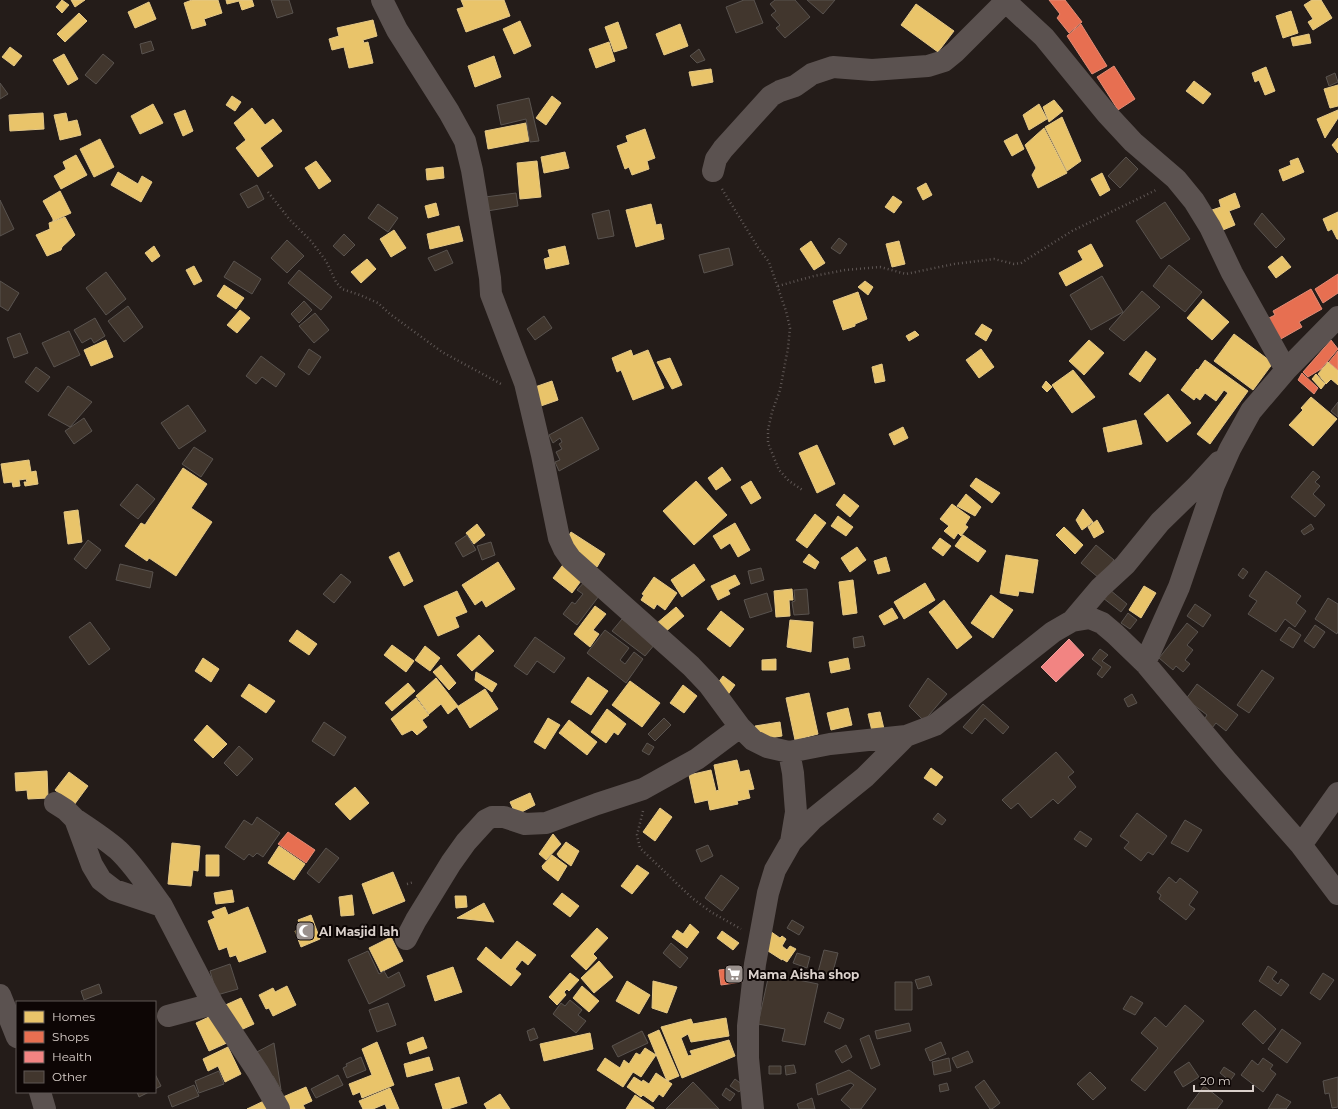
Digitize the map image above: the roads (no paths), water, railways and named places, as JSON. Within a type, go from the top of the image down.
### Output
[{"type":"street","points":[[382,0],[397,30],[449,112],[465,141],[472,170],[490,278],[491,294],[525,383],[559,538],[564,549],[571,559],[590,577],[691,666],[709,685],[740,726],[753,740],[768,747],[789,752],[830,744],[906,736],[935,725],[1053,632],[1072,621],[1100,588],[1125,566],[1160,522],[1196,487],[1230,449]]},
{"type":"street","points":[[713,171],[716,159],[723,149],[771,96],[795,86],[812,74],[833,67],[872,70],[928,66],[944,61],[955,52],[1005,1],[1044,37],[1107,114],[1133,142],[1176,180],[1194,201],[1210,227],[1232,273],[1286,370]]},
{"type":"street","points":[[1145,663],[1179,587],[1214,485],[1230,449],[1251,411],[1286,370],[1338,317]]},
{"type":"street","points":[[1072,621],[1090,618],[1102,623],[1145,663],[1228,762],[1301,845],[1338,894]]},
{"type":"street","points":[[406,939],[416,920],[466,842],[486,820],[492,817],[504,817],[525,824],[546,823],[643,789],[716,746],[740,726]]},
{"type":"street","points":[[753,1109],[748,1058],[748,1026],[760,938],[768,893],[775,870],[792,842],[813,820],[865,778],[906,736]]},
{"type":"street","points":[[789,752],[793,773],[796,812],[792,842]]},
{"type":"street","points":[[1301,845],[1338,793]]},
{"type":"street","points":[[55,803],[66,810],[75,820],[95,831],[118,851],[136,871],[162,906],[212,1004],[258,1072],[279,1109]]},
{"type":"street","points":[[75,820],[92,865],[101,880],[114,890],[162,906]]},
{"type":"street","points":[[0,995],[16,1035]]},
{"type":"street","points":[[168,1016],[212,1004]]},
{"type":"street","points":[[40,1093],[45,1109]]},
{"type":"place","name":"Al Masjid lah","points":[[305,931]]},
{"type":"place","name":"Mama Aisha shop","points":[[734,974]]}]
